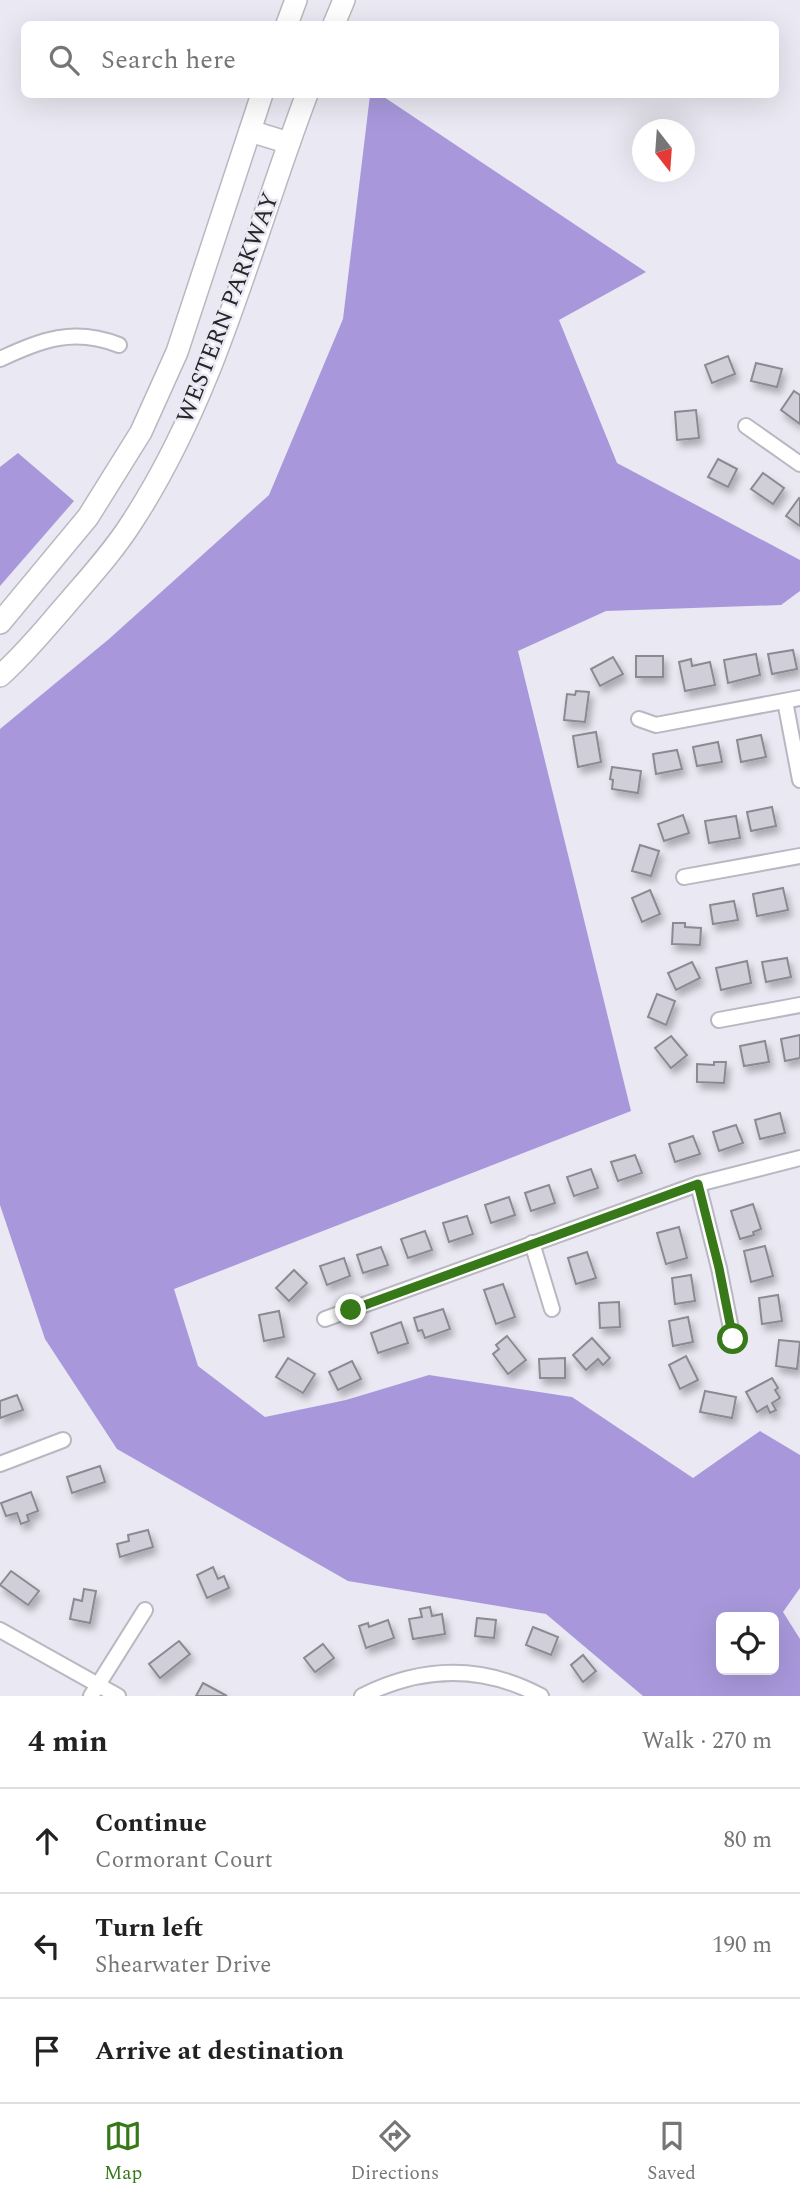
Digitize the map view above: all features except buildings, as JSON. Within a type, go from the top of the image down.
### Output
[{"type":"main road","points":[[288,21],[296,0]]},
{"type":"main road","points":[[335,21],[344,0]]},
{"type":"main road","name":"WESTERN PARKWAY","points":[[0,623],[88,517],[141,432],[177,352],[261,98]]},
{"type":"main road","name":"WESTERN PARKWAY","points":[[0,676],[17,661],[88,579],[131,524],[159,477],[217,351],[306,98]]},
{"type":"main road","points":[[250,131],[289,143]]},
{"type":"street","points":[[0,359],[38,342],[62,336],[104,339],[119,345]]},
{"type":"street","points":[[746,426],[800,464]]},
{"type":"street","points":[[639,719],[656,725],[800,698]]},
{"type":"street","points":[[785,701],[800,780]]},
{"type":"street","points":[[684,877],[800,856]]},
{"type":"street","points":[[719,1020],[800,1004]]},
{"type":"street","points":[[325,1319],[698,1184],[800,1158]]},
{"type":"street","points":[[698,1184],[733,1339]]},
{"type":"street","points":[[532,1243],[552,1309]]},
{"type":"street","points":[[0,1464],[63,1440]]},
{"type":"street","points":[[94,1690],[145,1610]]},
{"type":"street","points":[[0,1630],[94,1690],[118,1696]]},
{"type":"street","points":[[362,1696],[404,1679],[450,1671],[503,1680],[541,1696]]},
{"type":"shaded area","points":[[370,98],[385,98],[646,272],[559,320],[617,463],[800,560],[800,591],[781,605],[606,611],[518,651],[631,1111],[174,1289],[198,1366],[265,1417],[346,1400],[429,1375],[572,1397],[693,1478],[760,1431],[800,1455],[800,1588],[783,1612],[800,1639],[800,1696],[643,1696],[546,1614],[348,1581],[117,1449],[45,1339],[0,1205],[0,729],[109,639],[269,495],[343,319]]},
{"type":"shaded area","points":[[18,453],[74,501],[0,586],[0,467]]},
{"type":"route","points":[[351,1310],[698,1184],[733,1339]]}]
